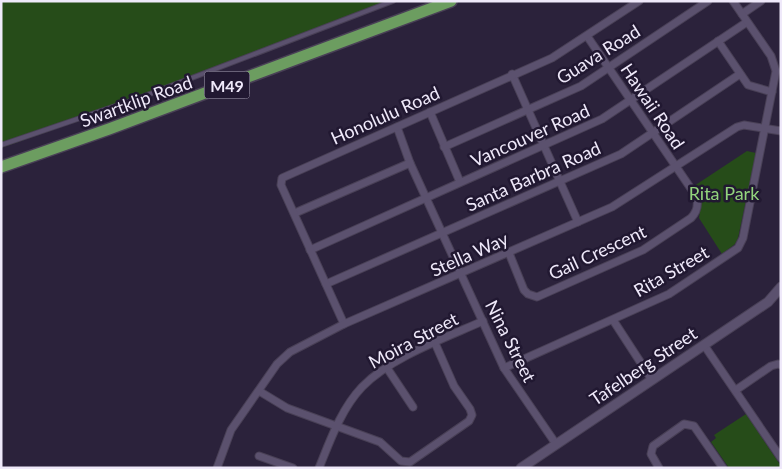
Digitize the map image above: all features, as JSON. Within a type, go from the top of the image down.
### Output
[{"type":"main road","name":"Swartklip Road","points":[[1,167],[143,117],[451,1]]},
{"type":"street","name":"Honolulu Road","points":[[344,324],[281,183],[283,176],[558,55],[639,1]]},
{"type":"street","name":"Guava Road","points":[[444,147],[580,86],[708,1]]},
{"type":"street","points":[[733,1],[777,62],[765,128]]},
{"type":"street","points":[[742,14],[761,1]]},
{"type":"street","name":"Vancouver Road","points":[[310,250],[602,120],[747,22]]},
{"type":"street","name":"Hawaii Road","points":[[587,36],[676,168]]},
{"type":"street","points":[[718,41],[750,86],[772,92]]},
{"type":"street","points":[[512,74],[578,222]]},
{"type":"street","name":"Santa Barbra Road","points":[[326,284],[621,154],[740,74]]},
{"type":"street","points":[[430,112],[460,182]]},
{"type":"street","name":"Stella Way","points":[[216,468],[228,435],[282,358],[344,324],[619,203],[676,168],[735,128],[744,125],[781,131]]},
{"type":"street","name":"Nina Street","points":[[396,127],[410,163],[504,368],[556,444]]},
{"type":"street","name":"Rita Street","points":[[504,368],[669,294],[738,248],[743,238],[765,128]]},
{"type":"street","points":[[295,213],[410,163]]},
{"type":"street","name":"Gail Crescent","points":[[509,253],[524,290],[528,294],[537,296],[643,250],[691,218],[696,212],[698,204],[696,196],[676,168]]},
{"type":"street","name":"Tafelberg Street","points":[[521,468],[768,302],[781,287]]},
{"type":"street","points":[[612,320],[652,380]]},
{"type":"street","name":"Moira Street","points":[[319,468],[336,427],[361,388],[387,368],[483,321]]},
{"type":"street","points":[[258,391],[287,408],[380,442],[401,461],[410,462],[469,421],[472,415],[454,386],[435,343]]},
{"type":"street","points":[[704,345],[781,458]]},
{"type":"street","points":[[736,390],[772,366],[778,364],[781,366]]},
{"type":"street","points":[[387,368],[413,407]]},
{"type":"street","points":[[659,468],[651,454],[652,446],[684,424],[694,426],[723,468]]},
{"type":"street","points":[[259,456],[294,468]]},
{"type":"lane","points":[[1,145],[142,97],[393,1]]},
{"type":"green space","points":[[1,1],[398,1],[139,100],[1,148]]},
{"type":"green space","name":"Rita Park","points":[[747,151],[756,153],[738,238],[735,244],[722,254],[699,218],[702,198],[694,186]]},
{"type":"green space","points":[[746,414],[781,468],[729,468],[711,442],[716,438],[714,435]]}]
